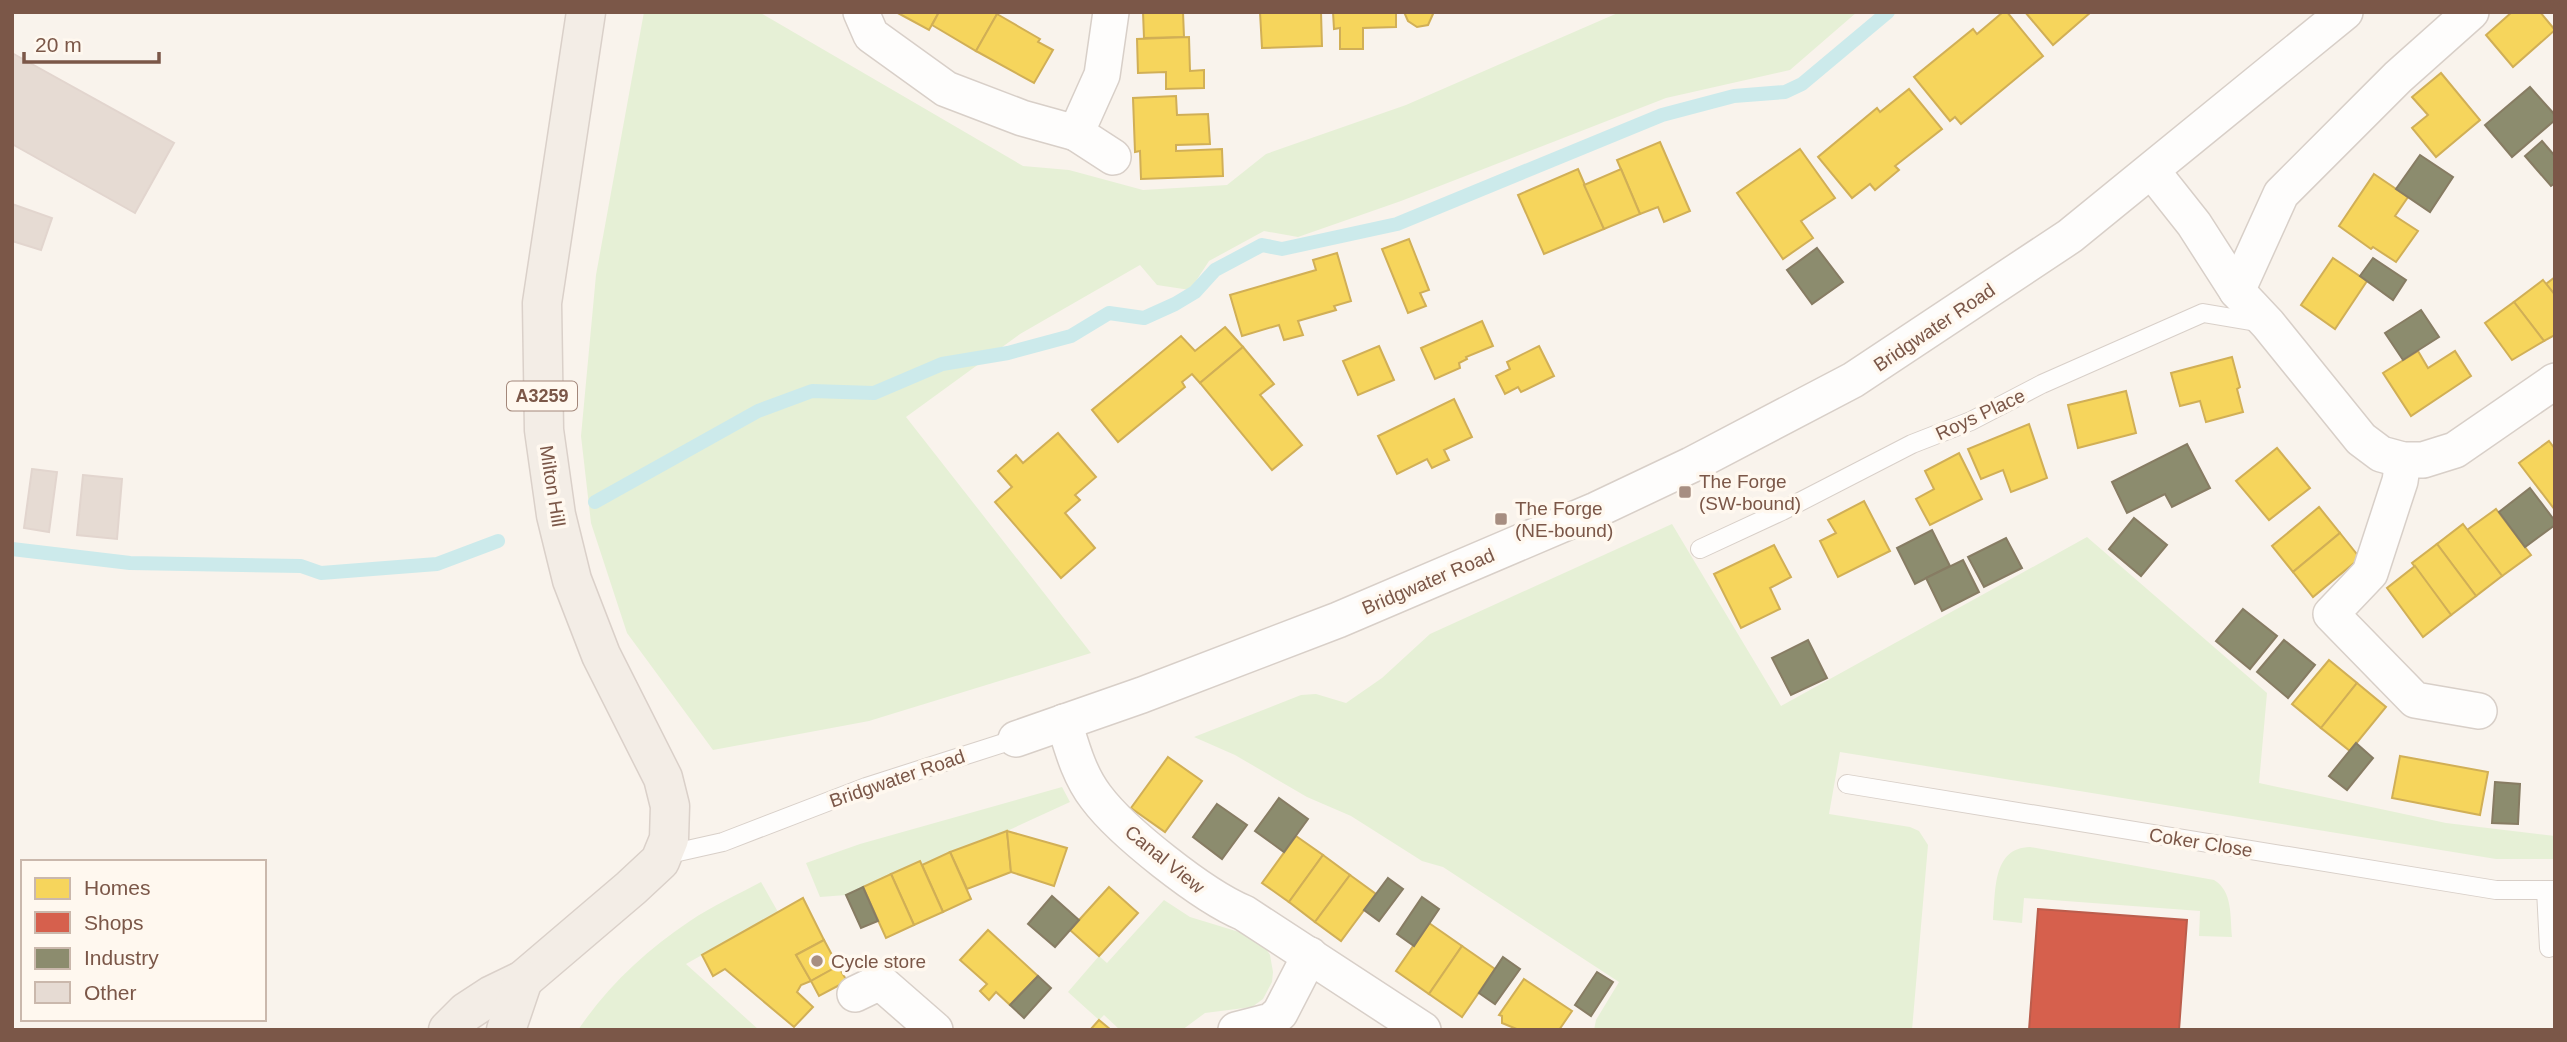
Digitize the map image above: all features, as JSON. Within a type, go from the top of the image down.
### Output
[{"type":"main road","name":"Milton Hill","points":[[586,12],[541,303],[544,430],[550,482],[563,549],[582,611],[668,792],[670,831],[664,855]]},
{"type":"main road","points":[[448,1030],[466,1012],[523,980],[653,869],[664,855]]},
{"type":"main road","points":[[506,1030],[523,980]]},
{"type":"street","points":[[860,12],[871,35],[946,89],[1022,118],[1076,133],[1113,157]]},
{"type":"street","points":[[1076,133],[1102,75],[1111,12]]},
{"type":"street","name":"Bridgwater Road","points":[[1016,739],[1225,665],[1597,510],[1691,465],[1853,380],[2070,236],[2345,12]]},
{"type":"street","points":[[2237,291],[2281,194],[2398,77],[2471,12]]},
{"type":"street","points":[[2152,171],[2194,225],[2237,291],[2268,324],[2361,439],[2381,454],[2403,460],[2423,460],[2455,450],[2555,381]]},
{"type":"street","points":[[2403,460],[2400,481],[2370,573],[2331,614],[2415,700],[2479,711]]},
{"type":"street","name":"Canal View","points":[[1064,722],[1087,783],[1113,815],[1192,882],[1225,905],[1244,913],[1423,1030]]},
{"type":"street","points":[[1236,1030],[1271,1021],[1280,1013],[1310,955]]},
{"type":"street","points":[[855,994],[880,982],[935,1030]]},
{"type":"lane","name":"Roys Place","points":[[1699,549],[1782,511],[1912,444],[1971,421],[2042,384],[2203,313],[2268,324]]},
{"type":"lane","name":"Bridgwater Road","points":[[664,855],[723,842],[866,787],[1016,739]]},
{"type":"lane","name":"Coker Close","points":[[1847,784],[2496,890],[2550,890]]},
{"type":"lane","points":[[2549,948],[2550,890]]},
{"type":"green space","points":[[644,12],[759,12],[1023,166],[1069,170],[1143,190],[1227,185],[1266,154],[1406,105],[1620,12],[1857,12],[1790,70],[1666,98],[1401,201],[1298,237],[1264,231],[1209,261],[1190,290],[1157,285],[1140,265],[1020,334],[906,417],[1091,653],[869,721],[713,750],[627,633],[591,523],[581,436],[596,275]]},
{"type":"green space","points":[[1672,524],[1781,706],[2087,537],[2267,693],[2259,783],[2446,823],[2555,836],[2555,859],[2496,859],[1840,752],[1829,814],[1910,827],[1919,831],[1928,845],[1912,1030],[1594,1030],[1596,1020],[1619,982],[1443,867],[1422,861],[1351,816],[1307,797],[1235,755],[1194,737],[1301,695],[1316,694],[1346,703],[1382,678],[1430,634]]},
{"type":"green space","points":[[1062,787],[1070,802],[1007,831],[922,865],[920,862],[846,895],[820,897],[806,863],[860,844]]},
{"type":"green space","points":[[2030,847],[2214,880],[2228,898],[2232,937],[2199,936],[2200,911],[2024,898],[2022,923],[1993,920],[1996,884],[2002,863],[2018,849]]},
{"type":"green space","points":[[761,882],[778,912],[686,964],[759,1030],[578,1030],[628,970],[658,944],[716,905]]},
{"type":"green space","points":[[1164,900],[1190,917],[1249,935],[1265,947],[1270,955],[1273,972],[1272,982],[1263,999],[1252,1007],[1205,1013],[1182,1030],[1120,1030],[1104,1015],[1099,1020],[1068,992],[1099,956],[1107,963]]},
{"type":"building: Homes","points":[[896,12],[939,12],[929,30]]},
{"type":"building: Homes","points":[[939,12],[997,14],[976,51],[932,25]]},
{"type":"building: Homes","points":[[1143,12],[1183,12],[1184,37],[1144,38]]},
{"type":"building: Homes","points":[[1260,12],[1321,12],[1322,46],[1262,48]]},
{"type":"building: Homes","points":[[1333,12],[1396,12],[1396,27],[1363,28],[1363,49],[1340,49],[1340,28],[1334,29]]},
{"type":"building: Homes","points":[[1404,12],[1433,14],[1428,25],[1417,27],[1408,21]]},
{"type":"building: Homes","points":[[2003,12],[2007,12],[2043,56],[1961,124],[1955,117],[1950,121],[1914,77],[1973,29],[1977,34]]},
{"type":"building: Homes","points":[[2025,12],[2091,12],[2053,45]]},
{"type":"building: Homes","points":[[2512,12],[2540,12],[2555,30],[2513,67],[2486,35]]},
{"type":"building: Homes","points":[[997,14],[1040,39],[1038,42],[1053,50],[1034,83],[976,51]]},
{"type":"building: Homes","points":[[1189,37],[1190,71],[1204,70],[1204,88],[1166,89],[1166,72],[1138,73],[1137,39]]},
{"type":"building: Homes","points":[[2441,73],[2480,120],[2436,157],[2412,128],[2428,115],[2412,97]]},
{"type":"building: Homes","points":[[1909,89],[1942,129],[1895,166],[1899,170],[1875,190],[1870,184],[1852,198],[1818,157],[1877,108],[1880,112]]},
{"type":"building: Homes","points":[[1176,96],[1177,115],[1208,114],[1210,144],[1176,145],[1176,151],[1222,149],[1223,176],[1141,179],[1140,151],[1135,152],[1133,98]]},
{"type":"building: Homes","points":[[1660,142],[1690,211],[1664,222],[1658,207],[1640,214],[1617,160]]},
{"type":"building: Homes","points":[[1800,149],[1835,198],[1801,221],[1813,238],[1783,259],[1737,193]]},
{"type":"building: Homes","points":[[1578,169],[1604,229],[1544,254],[1518,195]]},
{"type":"building: Homes","points":[[1621,169],[1640,214],[1604,229],[1584,185]]},
{"type":"building: Homes","points":[[2374,174],[2408,197],[2395,216],[2418,231],[2396,262],[2373,247],[2371,249],[2339,226]]},
{"type":"building: Homes","points":[[1409,239],[1429,290],[1420,293],[1426,306],[1408,313],[1382,249]]},
{"type":"building: Homes","points":[[1337,253],[1351,301],[1334,306],[1336,310],[1298,321],[1303,335],[1284,340],[1279,325],[1242,336],[1230,295],[1316,270],[1313,260]]},
{"type":"building: Homes","points":[[2333,258],[2367,281],[2335,329],[2301,305]]},
{"type":"building: Homes","points":[[2555,277],[2555,295],[2546,284]]},
{"type":"building: Homes","points":[[2543,280],[2555,295],[2555,335],[2544,341],[2514,302]]},
{"type":"building: Homes","points":[[2514,302],[2544,341],[2512,360],[2485,323]]},
{"type":"building: Homes","points":[[1482,321],[1493,346],[1466,357],[1467,359],[1459,363],[1460,368],[1435,379],[1421,348]]},
{"type":"building: Homes","points":[[1225,327],[1243,347],[1200,383],[1192,374],[1182,382],[1185,387],[1118,442],[1092,410],[1181,336],[1195,351]]},
{"type":"building: Homes","points":[[1379,346],[1394,380],[1358,395],[1343,361]]},
{"type":"building: Homes","points":[[1539,346],[1554,376],[1521,392],[1518,387],[1505,394],[1496,376],[1510,369],[1507,362]]},
{"type":"building: Homes","points":[[1243,347],[1274,384],[1260,395],[1302,445],[1272,470],[1200,383]]},
{"type":"building: Homes","points":[[2418,351],[2428,368],[2455,351],[2471,376],[2411,416],[2383,373]]},
{"type":"building: Homes","points":[[2232,357],[2243,412],[2206,422],[2200,401],[2180,406],[2171,373]]},
{"type":"building: Homes","points":[[2126,391],[2136,433],[2078,448],[2068,405]]},
{"type":"building: Homes","points":[[1454,399],[1472,437],[1444,450],[1449,460],[1432,468],[1427,459],[1397,474],[1378,436]]},
{"type":"building: Homes","points":[[2029,424],[2047,478],[2011,492],[2003,470],[1981,479],[1968,449]]},
{"type":"building: Homes","points":[[1058,433],[1096,477],[1075,495],[1080,500],[1065,513],[1095,548],[1061,578],[995,502],[1012,487],[998,471],[1016,455],[1023,463]]},
{"type":"building: Homes","points":[[2549,441],[2555,449],[2555,510],[2519,463]]},
{"type":"building: Homes","points":[[2277,448],[2310,488],[2269,520],[2236,481]]},
{"type":"building: Homes","points":[[1959,453],[1982,499],[1930,525],[1916,499],[1934,489],[1925,471]]},
{"type":"building: Homes","points":[[1864,501],[1890,551],[1838,577],[1820,541],[1836,533],[1828,520]]},
{"type":"building: Homes","points":[[2319,507],[2340,533],[2293,572],[2272,546]]},
{"type":"building: Homes","points":[[2496,509],[2531,555],[2502,576],[2467,530]]},
{"type":"building: Homes","points":[[2463,524],[2502,576],[2476,596],[2437,544]]},
{"type":"building: Homes","points":[[2340,533],[2360,558],[2313,597],[2293,572]]},
{"type":"building: Homes","points":[[2437,544],[2476,596],[2451,615],[2412,563]]},
{"type":"building: Homes","points":[[1774,545],[1791,577],[1770,588],[1780,609],[1741,628],[1714,574]]},
{"type":"building: Homes","points":[[2415,566],[2451,615],[2423,637],[2387,588]]},
{"type":"building: Homes","points":[[2329,660],[2357,683],[2321,728],[2292,704]]},
{"type":"building: Homes","points":[[2357,683],[2386,707],[2350,751],[2321,728]]},
{"type":"building: Homes","points":[[2400,756],[2488,772],[2480,815],[2392,798]]},
{"type":"building: Homes","points":[[1168,757],[1202,781],[1165,832],[1131,808]]},
{"type":"building: Homes","points":[[1007,831],[1011,872],[967,889],[950,852]]},
{"type":"building: Homes","points":[[1007,831],[1067,848],[1054,886],[1011,872]]},
{"type":"building: Homes","points":[[1296,836],[1323,855],[1289,902],[1262,883]]},
{"type":"building: Homes","points":[[950,852],[971,899],[943,912],[922,865]]},
{"type":"building: Homes","points":[[1323,855],[1350,875],[1315,922],[1289,902]]},
{"type":"building: Homes","points":[[920,861],[943,912],[914,925],[891,874]]},
{"type":"building: Homes","points":[[891,874],[914,925],[886,938],[863,887]]},
{"type":"building: Homes","points":[[1350,875],[1376,894],[1341,941],[1315,922]]},
{"type":"building: Homes","points":[[1109,887],[1138,913],[1099,956],[1070,930]]},
{"type":"building: Homes","points":[[803,898],[824,940],[796,955],[811,981],[801,985],[797,992],[813,1007],[794,1027],[725,969],[713,976],[702,955]]},
{"type":"building: Homes","points":[[1429,923],[1462,946],[1429,994],[1396,971]]},
{"type":"building: Homes","points":[[988,930],[1038,976],[1010,1005],[996,992],[989,1000],[980,991],[987,984],[960,960]]},
{"type":"building: Homes","name":"Cycle store","points":[[824,940],[838,966],[811,981],[796,955]]},
{"type":"building: Homes","points":[[1462,946],[1495,969],[1462,1017],[1429,994]]},
{"type":"building: Homes","points":[[838,966],[847,981],[819,996],[811,981]]},
{"type":"building: Homes","points":[[1524,979],[1572,1011],[1559,1030],[1519,1030],[1502,1023],[1502,1016],[1499,1015]]},
{"type":"building: Homes","points":[[1099,1020],[1111,1030],[1090,1030]]},
{"type":"building: Shops","points":[[2038,909],[2187,920],[2179,1030],[2029,1030]]},
{"type":"building: Industry","points":[[2530,87],[2555,115],[2555,120],[2512,157],[2485,125]]},
{"type":"building: Industry","points":[[2542,141],[2555,156],[2555,183],[2551,186],[2525,156]]},
{"type":"building: Industry","points":[[2420,155],[2453,177],[2430,212],[2396,189]]},
{"type":"building: Industry","points":[[1817,248],[1843,282],[1812,304],[1787,270]]},
{"type":"building: Industry","points":[[2373,258],[2406,280],[2393,300],[2360,276]]},
{"type":"building: Industry","points":[[2421,310],[2439,337],[2403,360],[2385,333]]},
{"type":"building: Industry","points":[[2187,444],[2210,488],[2172,507],[2165,494],[2127,513],[2112,482]]},
{"type":"building: Industry","points":[[2530,488],[2555,521],[2555,525],[2525,547],[2499,512]]},
{"type":"building: Industry","points":[[2134,518],[2167,545],[2141,576],[2109,549]]},
{"type":"building: Industry","points":[[1932,530],[1950,566],[1915,584],[1897,548]]},
{"type":"building: Industry","points":[[2006,538],[2022,568],[1984,587],[1968,557]]},
{"type":"building: Industry","points":[[1963,560],[1979,592],[1942,611],[1926,578]]},
{"type":"building: Industry","points":[[2243,609],[2277,636],[2250,669],[2216,641]]},
{"type":"building: Industry","points":[[1808,640],[1827,678],[1791,695],[1772,658]]},
{"type":"building: Industry","points":[[2284,640],[2315,665],[2288,698],[2257,672]]},
{"type":"building: Industry","points":[[2356,743],[2373,758],[2347,790],[2329,776]]},
{"type":"building: Industry","points":[[2495,782],[2520,784],[2518,824],[2492,823]]},
{"type":"building: Industry","points":[[1279,798],[1308,819],[1284,852],[1255,831]]},
{"type":"building: Industry","points":[[1217,804],[1247,825],[1222,859],[1193,837]]},
{"type":"building: Industry","points":[[1388,878],[1403,889],[1379,921],[1364,910]]},
{"type":"building: Industry","points":[[863,887],[878,921],[861,928],[846,895]]},
{"type":"building: Industry","points":[[1052,896],[1079,920],[1055,947],[1028,924]]},
{"type":"building: Industry","points":[[1422,897],[1439,909],[1414,946],[1397,934]]},
{"type":"building: Industry","points":[[1503,957],[1520,969],[1495,1004],[1479,993]]},
{"type":"building: Industry","points":[[1597,972],[1613,982],[1591,1016],[1575,1005]]},
{"type":"building: Industry","points":[[1038,976],[1051,988],[1024,1018],[1010,1005]]},
{"type":"building: Other","points":[[12,53],[174,143],[135,213],[12,144]]},
{"type":"building: Other","points":[[12,204],[52,218],[41,250],[12,241]]},
{"type":"building: Other","points":[[32,469],[57,472],[49,532],[24,528]]},
{"type":"building: Other","points":[[83,475],[122,479],[117,539],[77,535]]},
{"type":"waterway","points":[[595,502],[758,411],[812,391],[874,393],[942,364],[1008,353],[1071,336],[1109,313],[1144,318],[1195,292],[1215,270],[1262,245],[1282,249],[1397,224],[1662,115],[1734,96],[1785,92],[1802,84],[1888,12]]},
{"type":"waterway","points":[[12,549],[130,563],[301,566],[321,573],[437,564],[498,541]]},
{"type":"place","name":"The Forge (SW-bound)","points":[[1685,492]]},
{"type":"place","name":"The Forge (NE-bound)","points":[[1501,519]]},
{"type":"place","name":"Cycle store","points":[[817,961]]}]
